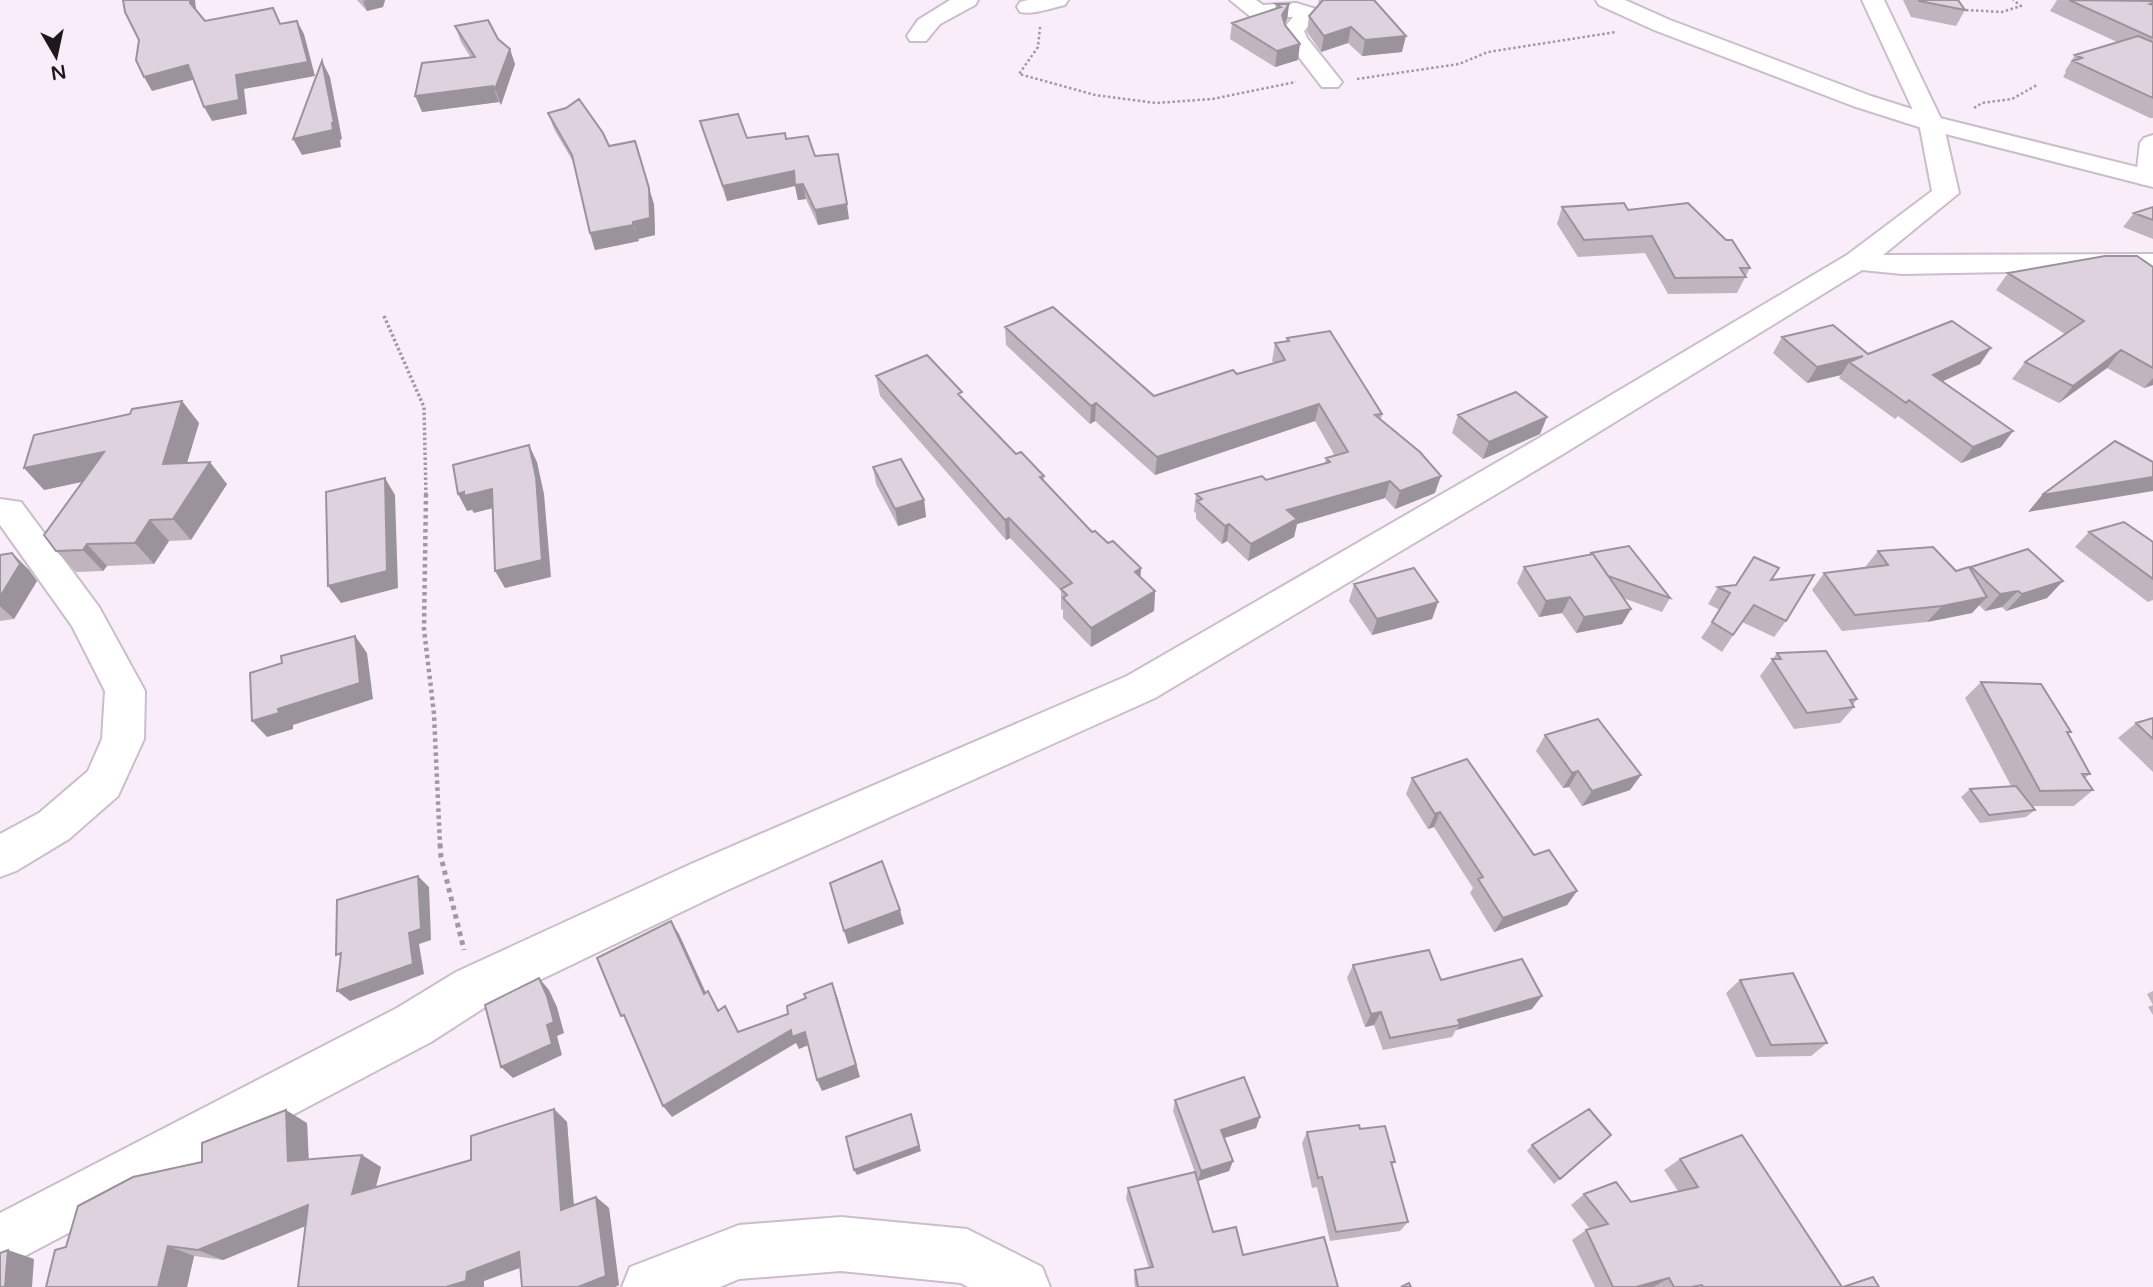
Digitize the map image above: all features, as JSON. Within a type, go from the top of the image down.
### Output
[{"type":"street","points":[[918,37],[920,30],[967,0]]},
{"type":"street","points":[[1028,7],[1057,0]]},
{"type":"street","points":[[1241,0],[1259,12],[1296,10],[1308,14],[1293,30],[1296,39],[1330,82]]},
{"type":"street","points":[[1607,0],[1662,25],[1862,101],[1946,126],[2151,178],[2153,143]]},
{"type":"street","points":[[0,1242],[414,1025],[473,988],[720,872],[1141,687],[1857,261],[1946,193],[1946,126],[1873,0]]},
{"type":"street","points":[[1857,261],[1902,265],[2118,261],[2153,263]]},
{"type":"street","points":[[0,511],[9,511],[86,617],[125,691],[123,740],[103,783],[54,825],[0,857]]},
{"type":"street","points":[[650,1287],[739,1252],[841,1244],[967,1256],[1022,1287]]},
{"type":"path","points":[[1966,10],[2017,10],[2021,6],[2013,0]]},
{"type":"path","points":[[1946,126],[1982,103],[2012,99],[2037,85]]},
{"type":"path","points":[[384,316],[424,407],[424,629],[434,714],[442,857],[473,988]]},
{"type":"building","points":[[123,0],[190,0],[205,21],[273,8],[280,24],[297,21],[308,62],[236,75],[239,100],[204,107],[188,65],[144,77],[136,60],[139,40],[125,12]]},
{"type":"building","points":[[1323,0],[1374,0],[1406,36],[1365,40],[1351,27],[1324,36],[1309,16]]},
{"type":"building","points":[[1958,0],[1965,10],[1919,1]]},
{"type":"building","points":[[2069,0],[2153,1],[2150,4],[2153,5],[2153,38]]},
{"type":"building","points":[[1276,4],[1289,4],[1282,15],[1285,25],[1300,44],[1277,51],[1232,23],[1281,7]]},
{"type":"building","points":[[488,20],[498,39],[510,49],[495,89],[493,86],[415,96],[422,63],[475,57],[455,26]]},
{"type":"building","points":[[2138,36],[2153,42],[2153,98],[2073,61],[2082,58],[2075,55]]},
{"type":"building","points":[[322,61],[333,130],[293,139]]},
{"type":"building","points":[[579,99],[609,146],[635,141],[649,188],[650,218],[633,222],[633,225],[590,233],[572,155],[548,113],[566,108]]},
{"type":"building","points":[[738,114],[747,138],[785,133],[786,139],[808,136],[815,156],[838,154],[847,204],[815,210],[803,184],[795,185],[794,171],[723,186],[700,121]]},
{"type":"building","points":[[1624,203],[1628,210],[1688,203],[1726,240],[1732,240],[1750,268],[1740,268],[1746,277],[1675,278],[1652,236],[1584,240],[1562,207]]},
{"type":"building","points":[[2153,207],[2153,220],[2134,213]]},
{"type":"building","points":[[2105,256],[2137,256],[2153,267],[2153,368],[2121,350],[2073,386],[2025,362],[2084,321],[2008,273]]},
{"type":"building","points":[[1053,307],[1154,396],[1233,370],[1237,374],[1285,360],[1275,343],[1289,341],[1287,338],[1330,331],[1382,414],[1375,415],[1420,452],[1441,476],[1400,491],[1390,481],[1287,510],[1297,519],[1251,544],[1229,524],[1225,526],[1197,501],[1202,499],[1196,494],[1262,476],[1266,480],[1330,462],[1326,458],[1348,452],[1319,404],[1157,457],[1096,403],[1091,406],[1005,327]]},
{"type":"building","points":[[1952,321],[1991,348],[1933,375],[2013,431],[1973,447],[1909,400],[1906,403],[1849,362],[1863,356],[1817,367],[1782,337],[1833,325],[1868,354]]},
{"type":"building","points":[[927,355],[962,392],[958,394],[1016,454],[1021,452],[1044,476],[1040,477],[1092,532],[1095,531],[1108,543],[1113,541],[1141,568],[1135,572],[1155,591],[1091,628],[1063,598],[1067,595],[1061,589],[1072,583],[1009,518],[1005,520],[876,376]]},
{"type":"building","points":[[1516,392],[1547,417],[1489,442],[1458,415]]},
{"type":"building","points":[[182,401],[163,464],[210,462],[173,519],[150,520],[135,543],[87,544],[83,550],[56,551],[44,535],[104,452],[24,468],[34,435],[130,414],[132,409]]},
{"type":"building","points":[[2115,441],[2153,462],[2153,477],[2042,495]]},
{"type":"building","points":[[529,445],[536,477],[542,560],[495,571],[492,489],[464,496],[464,492],[458,494],[453,465]]},
{"type":"building","points":[[901,459],[924,500],[895,509],[873,467]]},
{"type":"building","points":[[385,478],[387,571],[328,586],[326,492]]},
{"type":"building","points":[[2124,522],[2153,542],[2153,579],[2089,532]]},
{"type":"building","points":[[1629,546],[1670,598],[1608,576],[1590,553]]},
{"type":"building","points":[[1933,547],[1956,571],[1969,567],[1987,597],[1942,606],[1855,615],[1824,573],[1888,565],[1878,551]]},
{"type":"building","points":[[2028,549],[2063,581],[2022,594],[2018,591],[2000,594],[1971,567]]},
{"type":"building","points":[[12,553],[20,564],[0,597],[0,555]]},
{"type":"building","points":[[1593,554],[1631,609],[1584,617],[1570,597],[1546,601],[1524,567]]},
{"type":"building","points":[[1754,557],[1779,568],[1771,580],[1814,575],[1786,621],[1754,605],[1733,635],[1712,622],[1730,593],[1718,587],[1736,585]]},
{"type":"building","points":[[1414,568],[1438,602],[1377,619],[1354,584]]},
{"type":"building","points":[[355,636],[360,683],[278,709],[279,713],[252,721],[250,673],[282,663],[281,656]]},
{"type":"building","points":[[1826,651],[1857,699],[1850,700],[1854,707],[1807,713],[1772,659],[1781,659],[1777,653]]},
{"type":"building","points":[[1981,682],[2041,684],[2071,732],[2067,732],[2090,774],[2082,774],[2093,790],[2040,791]]},
{"type":"building","points":[[2153,718],[2153,739],[2136,723]]},
{"type":"building","points":[[1598,719],[1641,775],[1592,791],[1578,771],[1572,773],[1545,735]]},
{"type":"building","points":[[1467,759],[1534,855],[1549,850],[1577,891],[1503,918],[1478,879],[1483,877],[1440,812],[1435,814],[1412,778]]},
{"type":"building","points":[[2016,786],[2035,810],[1989,815],[1970,789]]},
{"type":"building","points":[[882,861],[900,910],[844,931],[830,883]]},
{"type":"building","points":[[418,876],[421,929],[409,933],[413,964],[337,991],[341,953],[336,955],[337,900]]},
{"type":"building","points":[[671,921],[704,994],[708,991],[718,1011],[725,1006],[738,1032],[788,1014],[787,1006],[806,998],[804,994],[832,983],[856,1065],[817,1080],[805,1032],[792,1037],[791,1030],[663,1106],[597,958]]},
{"type":"building","points":[[1429,950],[1441,980],[1522,959],[1542,996],[1458,1020],[1460,1025],[1390,1038],[1381,1012],[1371,1014],[1353,965]]},
{"type":"building","points":[[1793,973],[1827,1043],[1771,1045],[1740,980]]},
{"type":"building","points":[[539,978],[554,1022],[547,1025],[552,1044],[501,1067],[485,1005]]},
{"type":"building","points":[[1244,1077],[1260,1117],[1221,1130],[1233,1161],[1201,1171],[1175,1100]]},
{"type":"building","points":[[554,1109],[561,1210],[596,1197],[606,1276],[578,1287],[522,1287],[519,1252],[467,1272],[466,1281],[446,1287],[298,1287],[308,1205],[198,1250],[168,1246],[158,1287],[46,1287],[55,1250],[66,1247],[78,1206],[133,1177],[202,1162],[202,1143],[286,1110],[288,1161],[362,1155],[352,1194],[471,1160],[471,1136]]},
{"type":"building","points":[[1589,1109],[1611,1135],[1560,1179],[1532,1145]]},
{"type":"building","points":[[911,1114],[919,1146],[854,1170],[846,1137]]},
{"type":"building","points":[[1359,1125],[1360,1129],[1385,1126],[1395,1162],[1391,1162],[1408,1222],[1336,1232],[1322,1177],[1318,1178],[1307,1132]]},
{"type":"building","points":[[1742,1135],[1842,1287],[1674,1287],[1669,1278],[1636,1287],[1613,1287],[1586,1230],[1608,1224],[1584,1194],[1616,1182],[1631,1202],[1698,1187],[1680,1159]]},
{"type":"building","points":[[1195,1172],[1213,1232],[1236,1227],[1243,1255],[1324,1237],[1338,1287],[1138,1287],[1135,1270],[1153,1267],[1128,1188]]},
{"type":"building","points":[[8,1250],[5,1287],[0,1287],[0,1253]]},
{"type":"building","points":[[1873,1277],[1879,1287],[1843,1287]]}]
